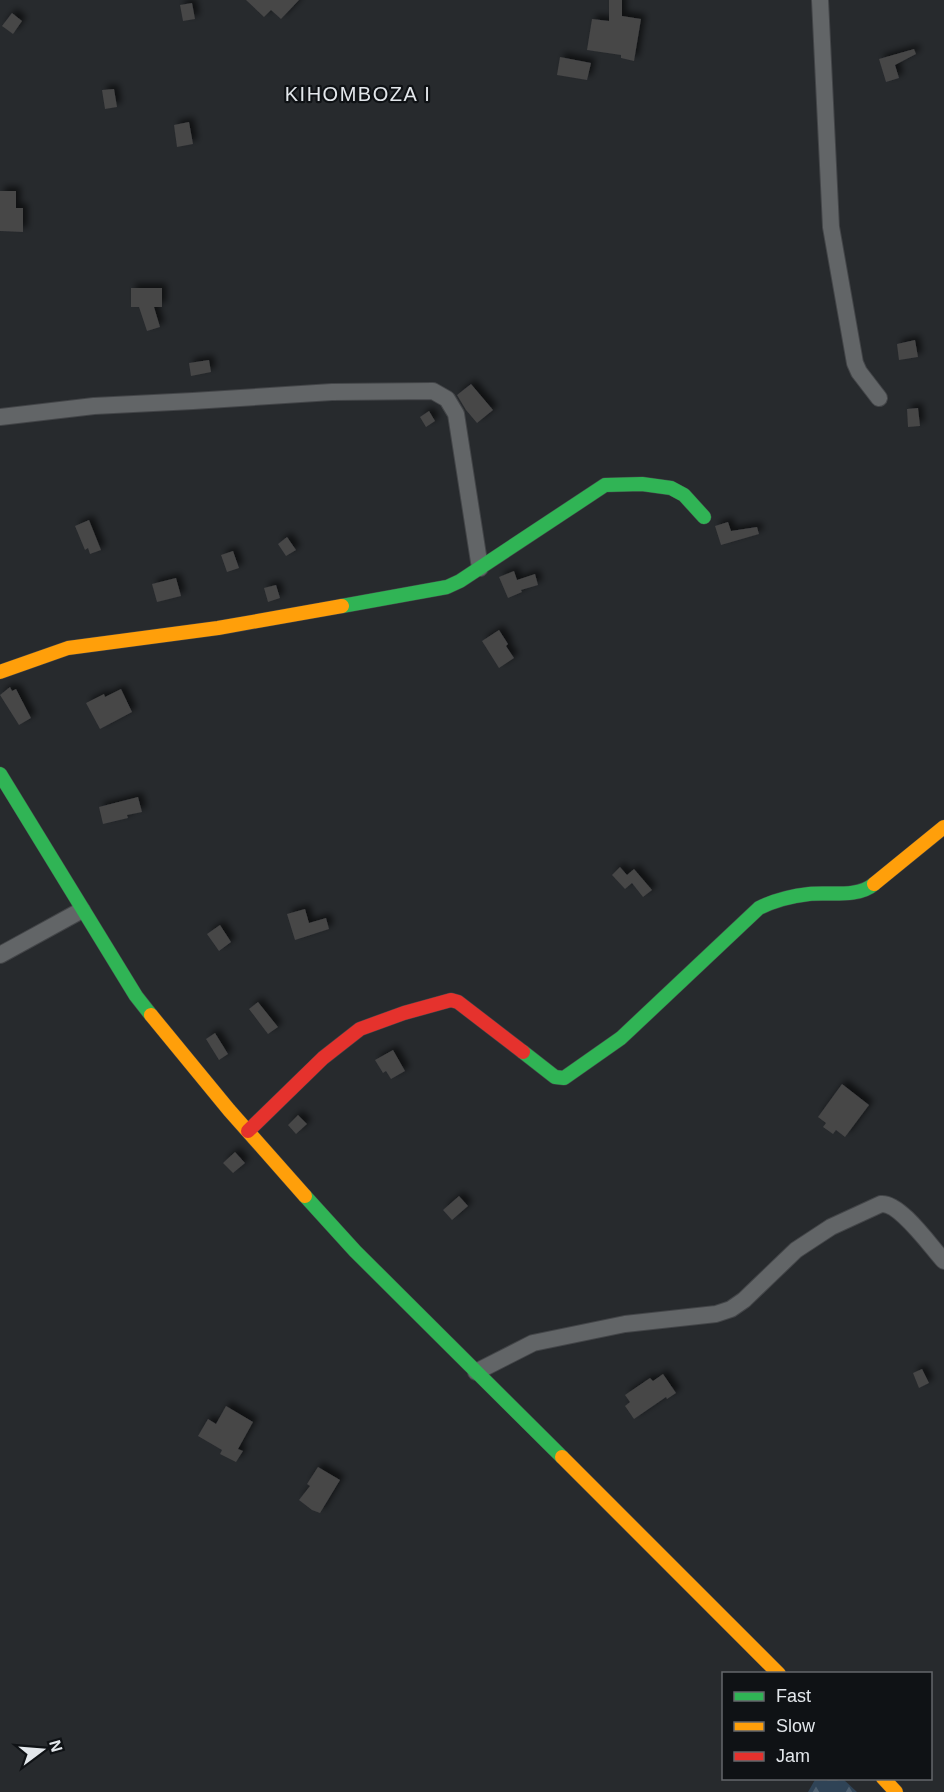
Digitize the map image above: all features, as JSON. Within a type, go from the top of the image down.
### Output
[{"type":"street","points":[[820,0],[831,227],[855,363],[879,398]]},
{"type":"street","points":[[0,417],[94,406],[193,402],[332,392],[433,392],[447,399],[456,414],[480,568]]},
{"type":"street","points":[[0,672],[68,648],[218,628],[447,587],[460,581],[605,485],[617,483],[666,486],[676,489],[704,517]]},
{"type":"street","points":[[0,774],[136,996],[248,1131],[355,1251],[777,1672]]},
{"type":"street","points":[[248,1131],[323,1058],[360,1029],[404,1013],[451,1000],[458,1002],[555,1077],[564,1078],[621,1038],[759,908],[772,900],[862,891],[870,888],[944,827]]},
{"type":"street","points":[[0,955],[82,910]]},
{"type":"street","points":[[476,1372],[533,1343],[625,1324],[716,1314],[731,1309],[744,1300],[796,1250],[831,1227],[881,1203],[886,1203],[898,1210],[944,1261]]},
{"type":"street","points":[[884,1780],[896,1792]]},
{"type":"green space","points":[[815,1780],[844,1780],[857,1792],[808,1792]]},
{"type":"building","points":[[246,0],[299,0],[281,19],[271,10],[264,17]]},
{"type":"building","points":[[609,0],[622,0],[622,16],[641,19],[634,61],[621,58],[621,55],[587,50],[592,19],[609,21]]},
{"type":"building","points":[[192,3],[195,19],[183,21],[180,5]]},
{"type":"building","points":[[12,13],[22,21],[13,34],[2,26]]},
{"type":"building","points":[[914,49],[916,54],[895,65],[899,78],[886,82],[879,59]]},
{"type":"building","points":[[560,57],[591,63],[587,80],[557,75]]},
{"type":"building","points":[[114,89],[117,107],[105,109],[102,90]]},
{"type":"building","points":[[189,122],[193,144],[177,147],[174,125]]},
{"type":"building","points":[[0,191],[16,191],[16,208],[23,208],[23,232],[0,231]]},
{"type":"building","points":[[131,288],[162,288],[162,307],[154,307],[160,327],[147,331],[139,307],[131,307]]},
{"type":"building","points":[[915,340],[918,357],[899,360],[897,344]]},
{"type":"building","points":[[209,360],[211,372],[191,376],[189,363]]},
{"type":"building","points":[[471,384],[493,410],[477,423],[457,395]]},
{"type":"building","points":[[918,408],[920,426],[908,427],[907,409]]},
{"type":"building","points":[[429,411],[435,421],[426,427],[420,417]]},
{"type":"building","points":[[89,520],[101,550],[90,554],[88,548],[85,550],[75,526]]},
{"type":"building","points":[[728,522],[731,531],[757,527],[759,534],[721,545],[715,526]]},
{"type":"building","points":[[287,537],[296,550],[286,556],[278,544]]},
{"type":"building","points":[[233,551],[239,568],[227,572],[221,555]]},
{"type":"building","points":[[514,571],[517,580],[535,574],[538,585],[521,590],[522,592],[508,598],[499,577]]},
{"type":"building","points":[[176,578],[181,596],[157,602],[152,584]]},
{"type":"building","points":[[276,585],[280,598],[268,602],[264,588]]},
{"type":"building","points":[[499,630],[514,658],[499,668],[482,641]]},
{"type":"building","points":[[10,687],[12,691],[16,689],[31,718],[19,725],[0,695]]},
{"type":"building","points":[[121,689],[132,712],[100,729],[86,703]]},
{"type":"building","points":[[138,797],[142,812],[103,824],[99,807]]},
{"type":"building","points":[[620,867],[627,875],[634,869],[652,890],[643,897],[632,883],[625,889],[612,875]]},
{"type":"building","points":[[305,909],[309,923],[326,918],[329,929],[295,940],[287,914]]},
{"type":"building","points":[[220,925],[231,942],[219,951],[207,934]]},
{"type":"building","points":[[258,1002],[278,1027],[268,1034],[249,1009]]},
{"type":"building","points":[[215,1033],[228,1054],[219,1060],[206,1039]]},
{"type":"building","points":[[393,1050],[405,1071],[391,1079],[386,1071],[383,1073],[375,1060]]},
{"type":"building","points":[[842,1084],[869,1105],[845,1137],[836,1130],[833,1134],[823,1127],[826,1123],[818,1117]]},
{"type":"building","points":[[298,1115],[307,1124],[296,1134],[288,1125]]},
{"type":"building","points":[[235,1152],[245,1163],[233,1173],[223,1163]]},
{"type":"building","points":[[459,1196],[468,1206],[452,1220],[443,1210]]},
{"type":"building","points":[[922,1369],[929,1383],[919,1388],[913,1373]]},
{"type":"building","points":[[663,1374],[676,1393],[667,1399],[666,1397],[634,1419],[625,1406],[630,1402],[625,1395],[650,1378],[653,1381]]},
{"type":"building","points":[[226,1406],[253,1422],[238,1449],[243,1451],[236,1462],[220,1454],[222,1450],[198,1436],[208,1419],[216,1424]]},
{"type":"building","points":[[318,1467],[340,1480],[320,1513],[299,1500],[310,1486],[307,1484]]},
{"type":"traffic: fast","points":[[342,606],[447,587],[460,581],[605,485],[642,484],[671,488],[684,495],[704,517]]},
{"type":"traffic: fast","points":[[0,774],[136,996],[151,1015]]},
{"type":"traffic: fast","points":[[523,1052],[555,1077],[564,1078],[621,1038],[759,908],[789,897],[852,893],[874,884]]},
{"type":"traffic: fast","points":[[305,1196],[355,1251],[562,1457]]},
{"type":"traffic: slow","points":[[0,672],[68,648],[218,628],[342,606]]},
{"type":"traffic: slow","points":[[874,884],[944,827]]},
{"type":"traffic: slow","points":[[151,1015],[229,1110],[305,1196]]},
{"type":"traffic: slow","points":[[562,1457],[777,1672]]},
{"type":"traffic: slow","points":[[885,1780],[896,1792]]},
{"type":"traffic: jam","points":[[248,1131],[323,1058],[360,1029],[404,1013],[451,1000],[458,1002],[523,1052]]},
{"type":"district","name":"KIHOMBOZA I","points":[[358,94]]}]
